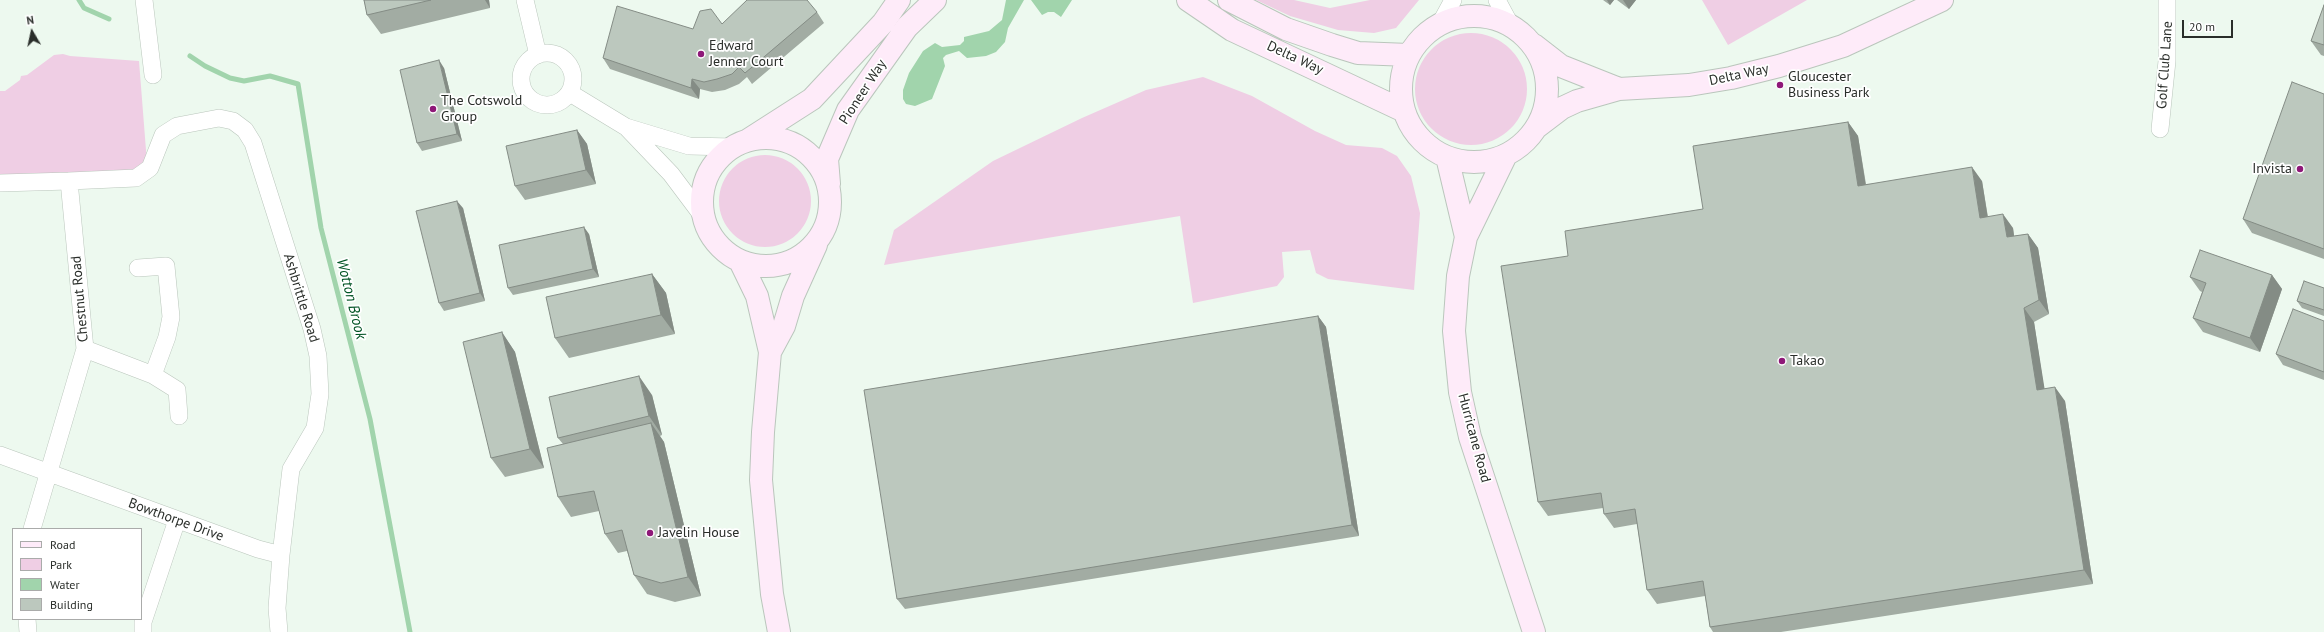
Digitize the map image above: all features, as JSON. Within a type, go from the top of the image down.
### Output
[{"type":"street","points":[[144,0],[153,75]]},
{"type":"street","points":[[525,0],[538,55]]},
{"type":"street","name":"Pioneer Way","points":[[739,144],[812,99],[883,23],[900,0]]},
{"type":"street","name":"Pioneer Way","points":[[830,200],[827,159],[848,110],[907,27],[935,0]]},
{"type":"street","name":"Delta Way","points":[[1188,0],[1232,30],[1404,111]]},
{"type":"street","name":"Delta Way","points":[[1230,0],[1286,29],[1358,53],[1409,55]]},
{"type":"street","points":[[1453,0],[1440,24],[1422,37],[1409,55],[1402,80],[1401,92],[1404,111],[1414,131],[1428,146],[1447,157],[1467,162],[1487,161],[1506,155],[1523,144],[1536,128],[1545,107],[1547,84],[1542,61],[1530,42]]},
{"type":"street","points":[[1497,0],[1511,26]]},
{"type":"street","name":"Delta Way","points":[[1536,128],[1562,108],[1577,100],[1619,89],[1689,85],[1779,66],[1843,46],[1942,0]]},
{"type":"street","name":"Golf Club Lane","points":[[2160,129],[2167,61],[2167,0]]},
{"type":"street","name":"Delta Way","points":[[1440,24],[1470,17],[1488,17],[1511,26],[1561,66],[1619,89]]},
{"type":"street","points":[[555,54],[569,64],[573,78],[570,93],[562,101],[551,105],[543,105],[529,98],[524,92],[521,77],[526,64],[538,55],[555,54]]},
{"type":"street","points":[[570,93],[626,127],[689,146],[739,144],[760,138],[775,139],[802,149],[814,159],[822,171],[828,185],[830,200],[825,227],[801,278],[784,326],[770,352]]},
{"type":"street","name":"Ashbrittle Road","points":[[69,181],[136,178],[150,168],[163,135],[177,126],[219,118],[233,121],[245,130],[253,143],[312,330],[318,356],[320,394],[315,428],[291,469],[281,555]]},
{"type":"street","points":[[626,127],[671,174],[704,218]]},
{"type":"street","points":[[739,144],[717,160],[706,178],[702,198],[704,218],[709,232],[717,244],[728,254],[740,261],[757,266],[774,266],[796,258],[806,252],[818,240]]},
{"type":"street","name":"Hurricane Road","points":[[1506,155],[1466,237],[1458,276],[1454,331],[1460,392],[1470,437],[1534,632]]},
{"type":"street","name":"Hurricane Road","points":[[1447,157],[1466,237]]},
{"type":"street","points":[[0,183],[69,181]]},
{"type":"street","name":"Chestnut Road","points":[[32,528],[47,474],[85,350],[69,181]]},
{"type":"street","points":[[740,261],[757,296],[770,352],[763,432],[761,480],[772,594],[779,632]]},
{"type":"street","points":[[138,268],[166,266],[171,317],[167,337],[153,375]]},
{"type":"street","points":[[85,350],[153,375],[177,390],[180,416]]},
{"type":"street","name":"Bowthorpe Drive","points":[[0,455],[47,474],[258,549],[281,555]]},
{"type":"street","points":[[144,632],[143,622],[177,520]]},
{"type":"street","points":[[280,632],[277,608],[281,555]]},
{"type":"street","points":[[27,620],[28,632]]},
{"type":"green space","points":[[1256,0],[1294,0],[1330,8],[1370,0],[1419,0],[1396,28],[1374,33],[1338,30],[1290,16]]},
{"type":"green space","points":[[1702,0],[1807,0],[1728,45]]},
{"type":"green space","points":[[1471,33],[1492,37],[1510,50],[1523,68],[1527,89],[1523,110],[1510,128],[1492,141],[1471,145],[1450,141],[1432,128],[1419,110],[1415,89],[1419,68],[1432,50],[1450,37]]},
{"type":"green space","points":[[63,54],[70,56],[139,61],[147,163],[133,171],[0,177],[0,91],[5,91],[20,80],[21,76],[27,75],[54,55]]},
{"type":"green space","points":[[1203,77],[1252,96],[1315,131],[1346,145],[1382,148],[1397,156],[1411,176],[1420,213],[1414,290],[1328,279],[1316,273],[1310,250],[1282,252],[1284,277],[1277,286],[1193,303],[1180,216],[884,265],[894,230],[993,161],[1082,118],[1146,90]]},
{"type":"green space","points":[[765,155],[783,158],[798,168],[808,183],[811,201],[808,219],[798,234],[783,244],[765,247],[747,244],[732,234],[722,219],[719,201],[722,183],[732,168],[747,158]]},
{"type":"water","points":[[1006,0],[1024,0],[1008,28],[1005,42],[996,52],[986,56],[967,58],[959,51],[946,55],[943,58],[945,66],[932,99],[915,106],[906,104],[903,99],[903,90],[909,73],[923,51],[935,43],[942,47],[960,45],[964,41],[964,37],[989,31],[1002,20]]},
{"type":"water","points":[[1031,0],[1072,0],[1061,17],[1054,12],[1048,12],[1042,15]]},
{"type":"building","points":[[364,0],[431,0],[367,15]]},
{"type":"building","name":"Edward Jenner Court","points":[[747,0],[807,0],[817,12],[745,73],[739,67],[732,74],[717,79],[704,82],[692,79],[691,88],[603,58],[617,6],[693,29],[700,11],[711,9],[722,24]]},
{"type":"building","points":[[2324,5],[2324,45],[2311,41]]},
{"type":"building","name":"The Cotswold Group","points":[[439,60],[457,134],[417,143],[400,70]]},
{"type":"building","name":"Invista","points":[[2292,82],[2324,94],[2324,249],[2243,219]]},
{"type":"building","name":"Takao","points":[[1848,122],[1858,186],[1972,167],[1980,218],[2003,214],[2007,237],[2028,234],[2039,300],[2024,308],[2037,390],[2055,387],[2084,570],[1710,627],[1703,581],[1647,590],[1635,509],[1604,514],[1601,493],[1538,502],[1501,266],[1568,256],[1565,231],[1703,209],[1693,146]]},
{"type":"building","points":[[577,130],[586,170],[515,186],[506,146]]},
{"type":"building","points":[[457,201],[480,293],[439,303],[416,211]]},
{"type":"building","points":[[584,227],[593,269],[508,288],[499,245]]},
{"type":"building","points":[[2200,250],[2272,275],[2250,338],[2193,318],[2206,283],[2190,277]]},
{"type":"building","points":[[652,274],[661,315],[555,338],[546,297]]},
{"type":"building","points":[[2304,281],[2324,288],[2324,310],[2297,301]]},
{"type":"building","points":[[2293,309],[2324,321],[2324,372],[2276,354]]},
{"type":"building","points":[[1318,316],[1352,525],[897,599],[864,390]]},
{"type":"building","points":[[502,332],[530,449],[491,458],[463,342]]},
{"type":"building","points":[[639,376],[649,416],[558,438],[549,397]]},
{"type":"building","name":"Javelin House","points":[[651,423],[688,577],[661,583],[634,575],[622,530],[605,534],[594,491],[558,497],[547,448]]},
{"type":"waterway","name":"Wotton Brook","points":[[79,0],[84,8],[109,19]]},
{"type":"waterway","name":"Wotton Brook","points":[[190,56],[205,66],[230,78],[244,81],[270,76],[298,84],[321,228],[370,419],[410,632]]},
{"type":"place","name":"Edward Jenner Court","points":[[701,54]]},
{"type":"place","name":"Gloucester Business Park","points":[[1780,85]]},
{"type":"place","name":"The Cotswold Group","points":[[433,109]]},
{"type":"place","name":"Invista","points":[[2300,169]]},
{"type":"place","name":"Takao","points":[[1782,361]]},
{"type":"place","name":"Javelin House","points":[[650,533]]}]
